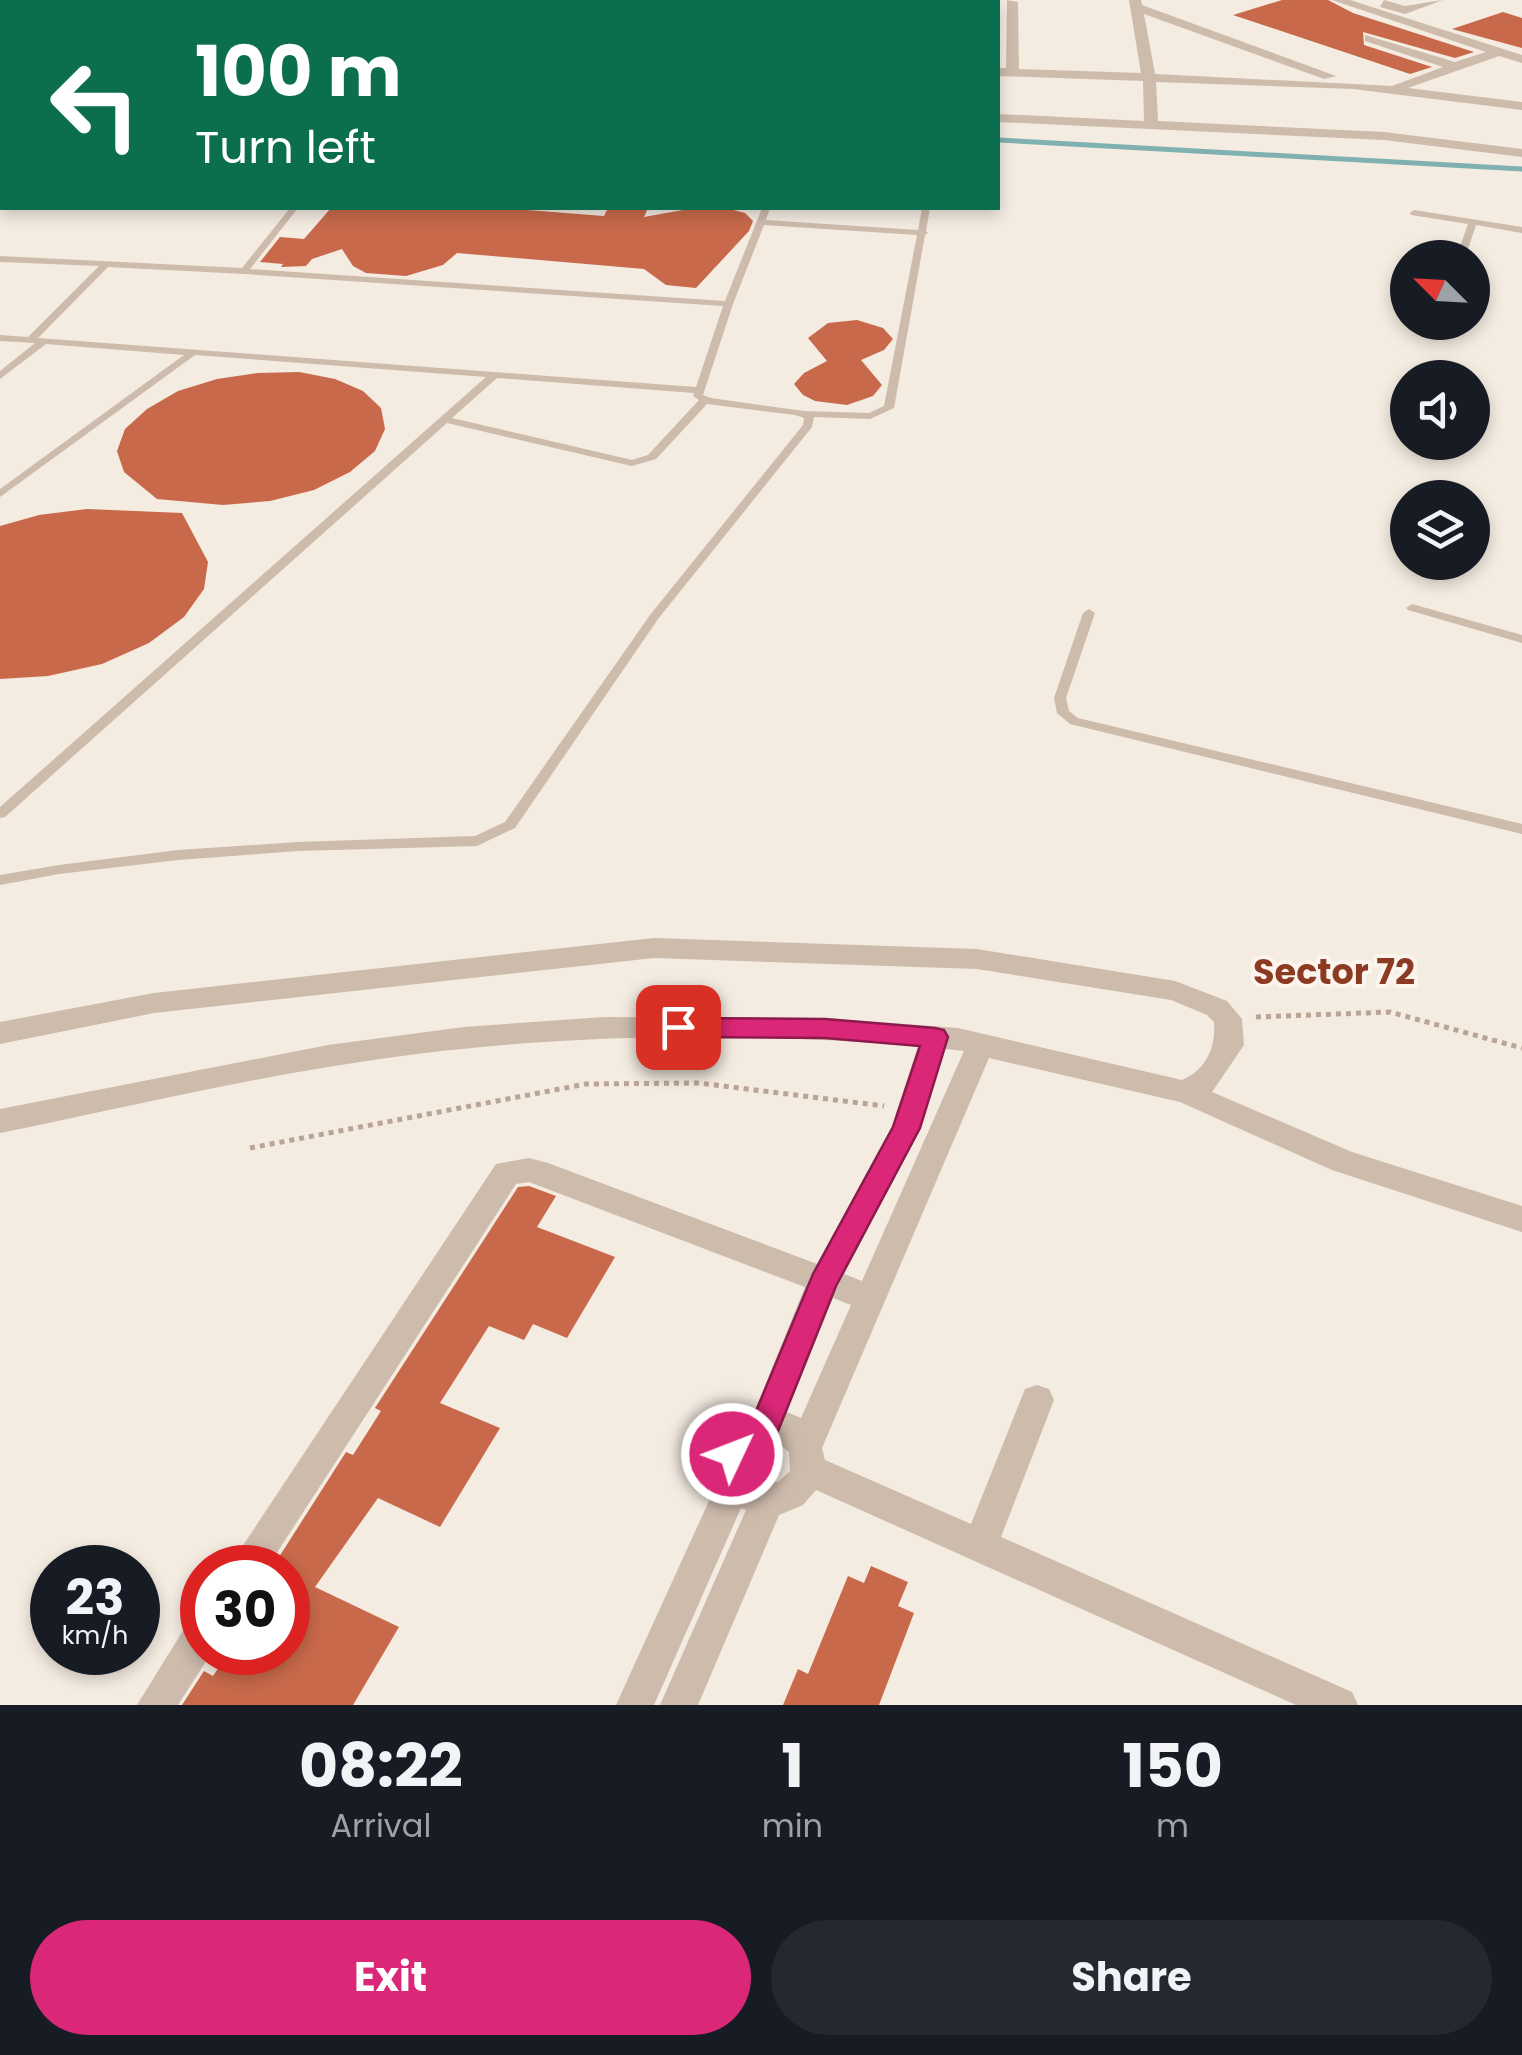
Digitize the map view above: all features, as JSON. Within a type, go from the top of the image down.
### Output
[{"type":"street","points":[[1338,0],[1522,60]]},
{"type":"street","points":[[1371,0],[1405,10],[1441,2]]},
{"type":"street","points":[[1018,1],[1005,72],[1353,85],[1522,106]]},
{"type":"street","points":[[1133,2],[1148,79],[1151,126]]},
{"type":"street","points":[[1133,2],[1353,85]]},
{"type":"street","points":[[1417,14],[1441,2]]},
{"type":"street","points":[[1369,38],[1456,68]]},
{"type":"street","points":[[1394,89],[1498,52]]},
{"type":"street","points":[[1000,118],[1399,138],[1522,153]]},
{"type":"street","points":[[0,1032],[154,1002],[654,948],[977,959],[1198,997],[1228,1018],[1230,1044],[1206,1082],[1184,1092]]},
{"type":"street","points":[[0,1121],[328,1056],[464,1038],[604,1027],[825,1028],[982,1042],[1142,1085],[1184,1092],[1343,1162],[1522,1219]]},
{"type":"street","points":[[766,1426],[823,1282],[906,1128],[935,1037]]},
{"type":"street","points":[[982,1042],[869,1298],[808,1458],[795,1492],[769,1500],[744,1490],[736,1480],[731,1467],[736,1444],[744,1435],[766,1426],[789,1430],[808,1458],[980,1546],[1339,1705]]},
{"type":"street","points":[[261,1545],[507,1173],[529,1170],[548,1175],[869,1298]]},
{"type":"street","points":[[980,1546],[1037,1400]]},
{"type":"street","points":[[634,1705],[736,1480]]},
{"type":"street","points":[[679,1705],[769,1500]]},
{"type":"street","points":[[156,1705],[180,1668]]},
{"type":"lane","points":[[244,271],[292,210]]},
{"type":"lane","points":[[444,419],[632,463],[652,457],[701,395],[728,304],[765,210]]},
{"type":"lane","points":[[0,338],[492,376],[701,395],[806,414],[870,416],[889,408],[926,210]]},
{"type":"lane","points":[[1414,213],[1522,230]]},
{"type":"lane","points":[[762,222],[924,233]]},
{"type":"lane","points":[[1466,240],[1473,222]]},
{"type":"lane","points":[[0,259],[244,271],[728,304]]},
{"type":"lane","points":[[32,340],[106,264]]},
{"type":"lane","points":[[0,376],[44,341]]},
{"type":"lane","points":[[0,494],[190,354]]},
{"type":"lane","points":[[0,814],[492,376]]},
{"type":"lane","points":[[0,880],[49,870],[197,854],[477,840],[495,835],[510,825],[528,803],[654,618],[808,424],[806,414]]},
{"type":"lane","points":[[1412,608],[1522,639]]},
{"type":"lane","points":[[1090,613],[1060,698],[1063,713],[1074,721],[1522,828]]},
{"type":"path","points":[[1228,1018],[1390,1012],[1522,1048]]},
{"type":"path","points":[[250,1148],[586,1084],[636,1079],[700,1080],[912,1110]]},
{"type":"building","points":[[1282,0],[1328,0],[1353,13],[1474,52],[1455,58],[1363,32],[1364,45],[1432,67],[1410,74],[1233,15]]},
{"type":"building","points":[[1503,12],[1522,18],[1522,48],[1452,29]]},
{"type":"building","points":[[329,210],[528,210],[604,216],[607,210],[647,210],[644,217],[683,210],[734,210],[745,213],[753,221],[749,231],[696,288],[666,285],[644,269],[457,253],[443,265],[406,276],[366,273],[353,266],[342,249],[312,259],[306,266],[281,267],[283,264],[260,262],[280,237],[304,239]]},
{"type":"building","points":[[857,320],[883,328],[893,339],[884,350],[861,360],[882,385],[873,396],[847,405],[815,401],[803,395],[794,384],[804,373],[827,361],[808,338],[828,323]]},
{"type":"building","points":[[299,372],[335,379],[363,391],[381,408],[385,429],[375,451],[350,472],[314,490],[270,501],[223,505],[157,499],[124,472],[117,451],[125,429],[147,409],[178,391],[217,379]]},
{"type":"building","points":[[87,509],[182,513],[208,562],[204,589],[184,617],[149,643],[102,664],[48,676],[0,679],[0,526],[39,515]]},
{"type":"building","points":[[529,1186],[556,1196],[537,1227],[615,1257],[567,1338],[533,1324],[524,1340],[489,1326],[440,1403],[500,1428],[440,1527],[378,1498],[315,1587],[399,1627],[353,1705],[182,1705],[201,1675],[310,1675],[310,1545],[287,1545],[346,1452],[353,1455],[381,1411],[375,1408],[518,1187]]},
{"type":"building","points":[[871,1566],[908,1582],[898,1606],[914,1613],[879,1705],[783,1705],[798,1669],[808,1674],[848,1576],[864,1583]]},
{"type":"waterway","points":[[1000,140],[1522,169]]},
{"type":"district","name":"Sector 72","points":[[1334,972]]},
{"type":"route","points":[[678,1027],[825,1028],[935,1037],[906,1128],[823,1282],[766,1426],[744,1435],[732,1454]]}]
